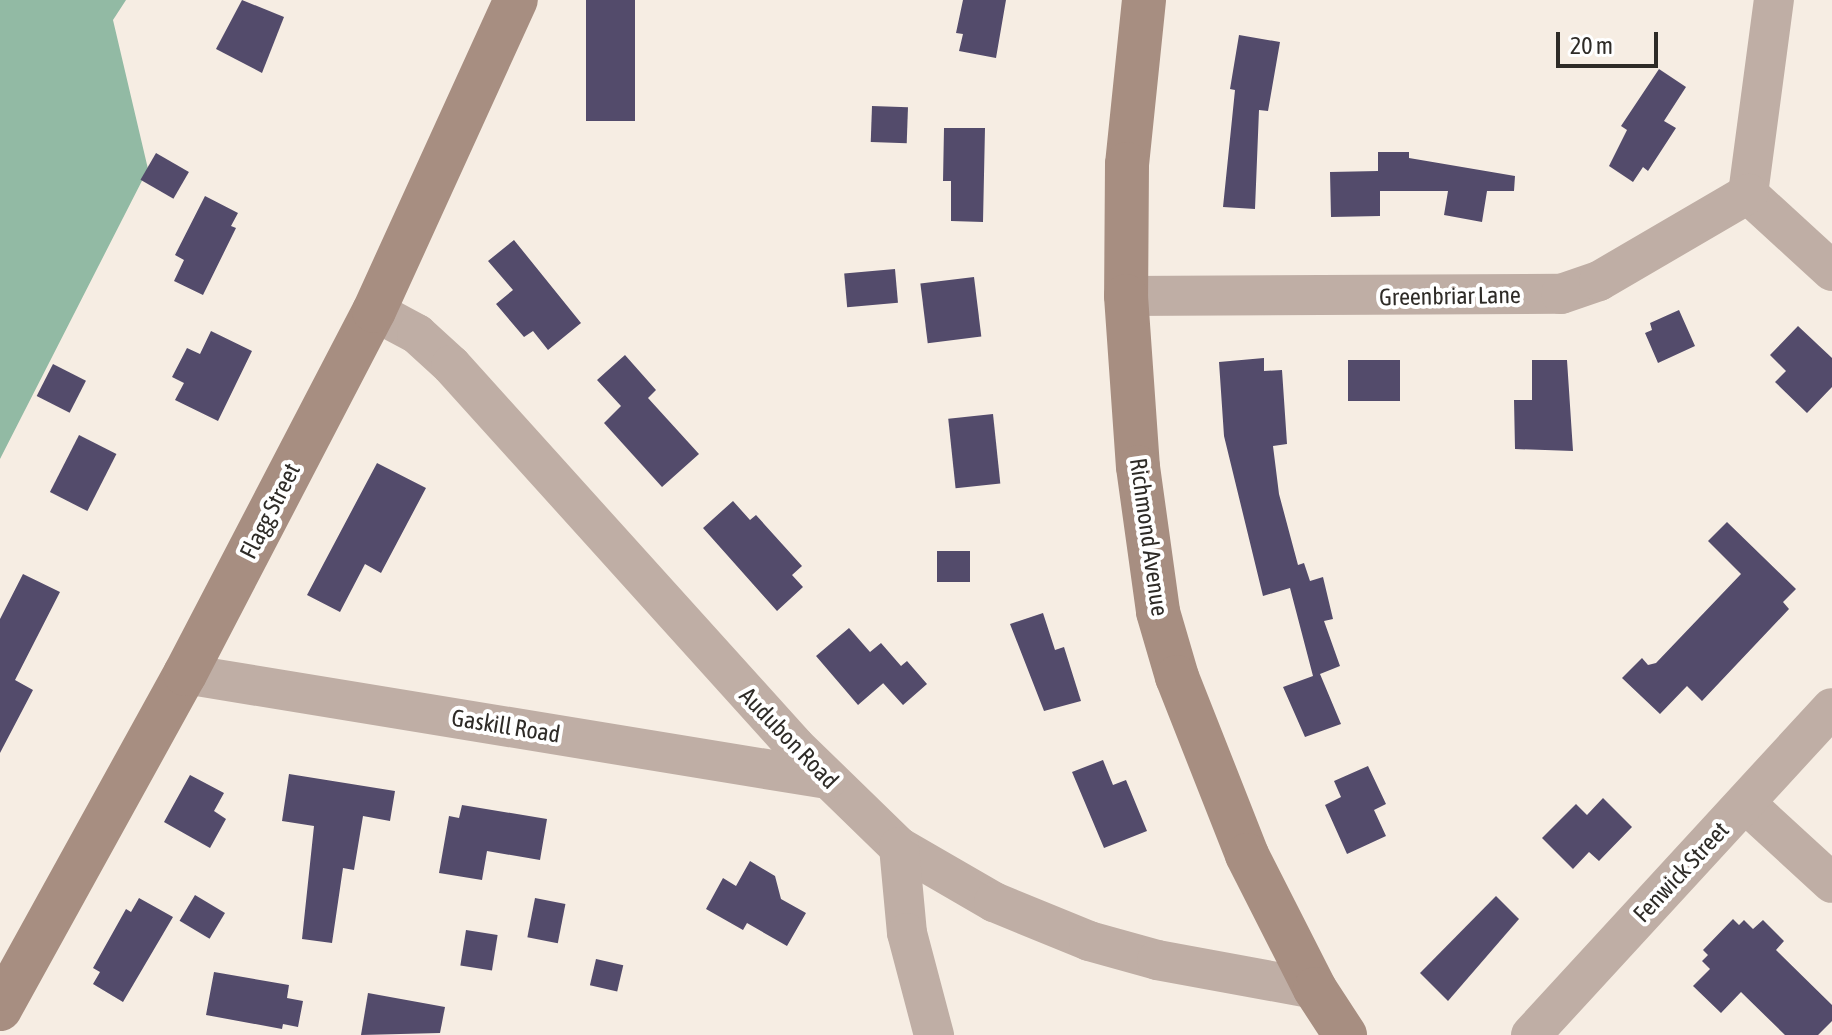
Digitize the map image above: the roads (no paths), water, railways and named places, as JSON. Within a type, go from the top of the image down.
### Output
[{"type":"street","name":"Flagg Street","points":[[0,1009],[185,674],[374,311],[516,0]]},
{"type":"street","name":"Richmond Avenue","points":[[1144,0],[1127,164],[1126,296],[1138,467],[1158,612],[1177,677],[1247,855],[1315,989],[1345,1035]]},
{"type":"street","points":[[1774,0],[1748,194],[1832,271]]},
{"type":"street","name":"Greenbriar Lane","points":[[1126,296],[1561,294],[1599,281],[1748,194]]},
{"type":"street","name":"Audubon Road","points":[[374,311],[417,334],[451,365],[827,779],[899,847],[994,902],[1089,941],[1157,960],[1315,989]]},
{"type":"street","name":"Gaskill Road","points":[[185,674],[827,779]]},
{"type":"street","name":"Fenwick Street","points":[[1531,1035],[1832,708]]},
{"type":"street","points":[[1745,803],[1832,883]]},
{"type":"street","points":[[899,847],[907,933],[934,1035]]}]
